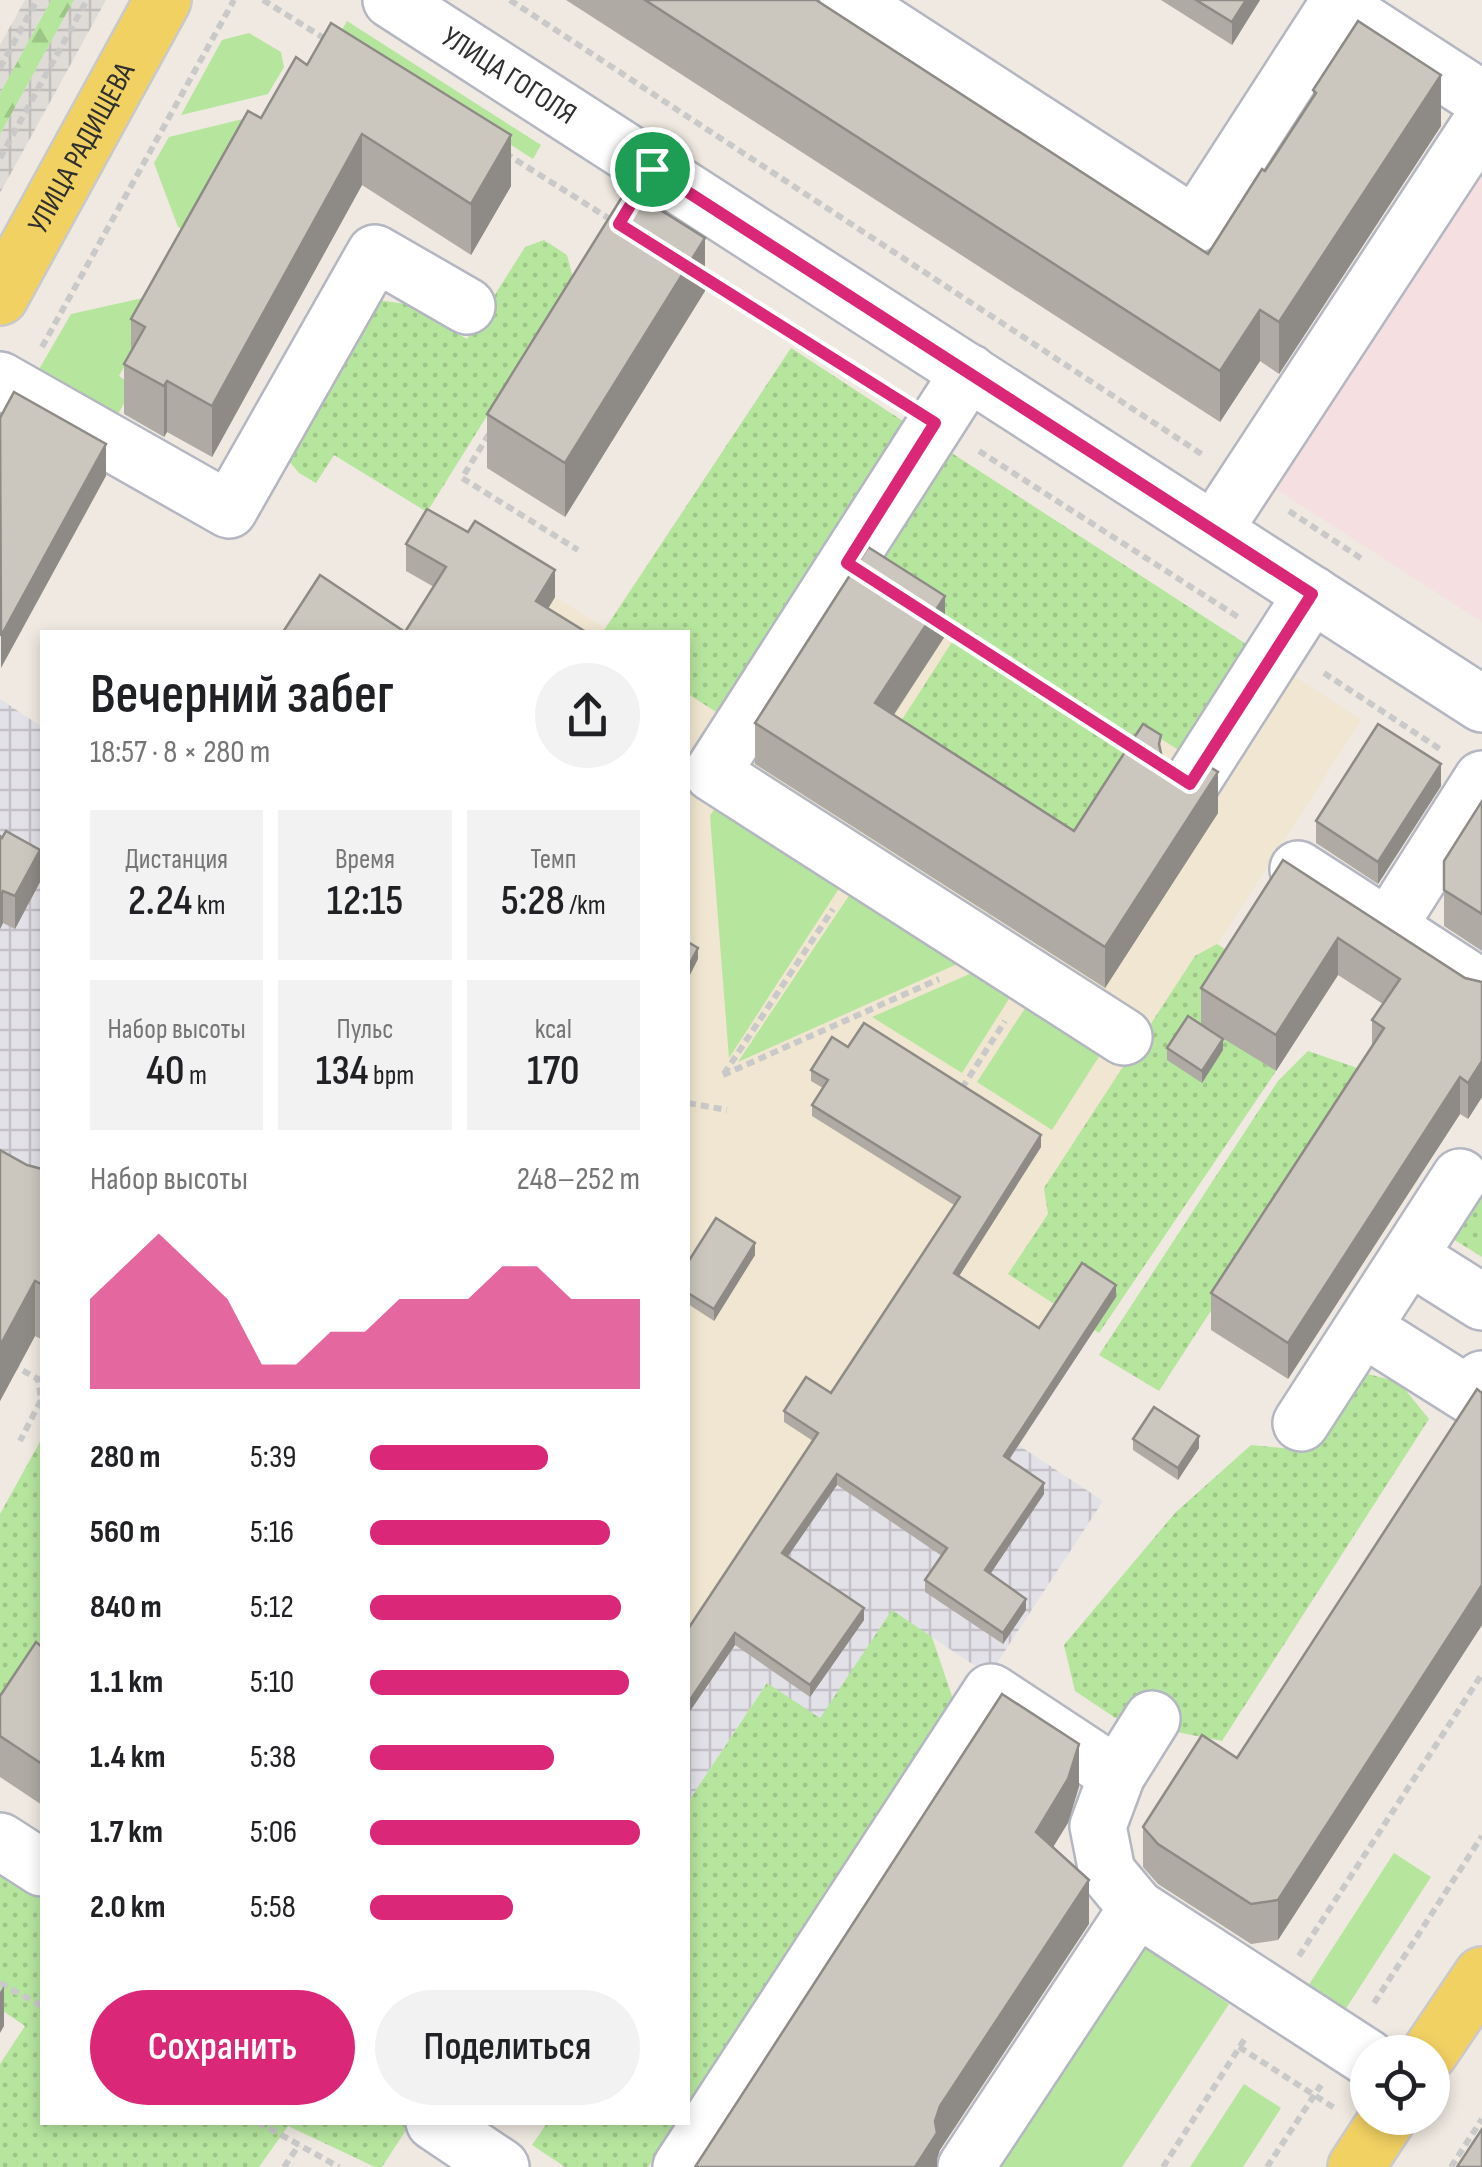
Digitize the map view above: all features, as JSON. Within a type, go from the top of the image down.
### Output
[{"type":"main road","name":"УЛИЦА РАДИЩЕВА","points":[[0,297],[163,0]]},
{"type":"main road","points":[[1441,2035],[1482,1975]]},
{"type":"main road","points":[[1356,2167],[1377,2135]]},
{"type":"street","name":"УЛИЦА ГОГОЛЯ","points":[[391,0],[1482,704]]},
{"type":"street","points":[[848,0],[1196,226],[1337,5],[1482,99]]},
{"type":"street","points":[[1214,530],[1482,121]]},
{"type":"street","points":[[9,385],[229,510],[375,253],[467,306]]},
{"type":"street","points":[[969,372],[712,773],[1124,1037]]},
{"type":"street","points":[[1190,784],[1312,594]]},
{"type":"street","points":[[1388,927],[1466,768]]},
{"type":"street","points":[[1298,868],[1482,988]]},
{"type":"street","points":[[1301,1423],[1460,1177]]},
{"type":"street","points":[[1409,1256],[1482,1302]]},
{"type":"street","points":[[1363,1328],[1471,1396],[1482,1379]]},
{"type":"street","points":[[681,2167],[991,1692],[1117,1775]]},
{"type":"street","points":[[1152,1719],[1117,1775],[1098,1826],[1107,1872],[1137,1908],[1350,2046]]},
{"type":"street","points":[[0,1841],[40,1867]]},
{"type":"street","points":[[966,2167],[1137,1908]]},
{"type":"street","points":[[438,2125],[501,2167]]},
{"type":"path","points":[[0,68],[37,0]]},
{"type":"path","points":[[0,158],[87,0]]},
{"type":"path","points":[[9,385],[234,0]]},
{"type":"path","points":[[263,0],[344,51]]},
{"type":"path","points":[[512,0],[1373,566]]},
{"type":"path","points":[[490,143],[619,224],[652,169]]},
{"type":"path","points":[[686,266],[1280,644],[1466,768]]},
{"type":"path","points":[[494,428],[462,478],[578,550]]},
{"type":"path","points":[[929,616],[1190,784]]},
{"type":"path","points":[[861,868],[723,1075],[1013,966]]},
{"type":"path","points":[[962,1088],[1013,966]]},
{"type":"path","points":[[690,1103],[727,1110]]},
{"type":"path","points":[[0,1358],[38,1379],[40,1393]]},
{"type":"path","points":[[20,1442],[40,1402]]},
{"type":"path","points":[[1163,2167],[1482,1674]]},
{"type":"path","points":[[0,1983],[40,2005]]},
{"type":"path","points":[[1450,2167],[1482,2119]]},
{"type":"path","points":[[264,2125],[339,2167]]},
{"type":"path","points":[[284,2167],[299,2144]]},
{"type":"shaded area","points":[[25,0],[51,0],[0,93],[0,45]]},
{"type":"shaded area","points":[[74,0],[106,0],[0,193],[0,135]]},
{"type":"shaded area","points":[[1482,139],[1482,622],[1265,482]]},
{"type":"shaded area","points":[[791,348],[1361,720],[1218,944],[1242,960],[1235,1046],[1276,1071],[1099,1333],[1062,1310],[1043,1342],[875,1350],[690,1633],[690,630],[423,630],[475,548],[605,628]]},
{"type":"shaded area","points":[[0,699],[40,726],[40,1182],[0,1159]]},
{"type":"shaded area","points":[[875,1350],[1103,1501],[989,1675],[892,1611],[820,1719],[766,1684],[690,1799],[690,1633]]},
{"type":"green space","points":[[51,0],[74,0],[0,135],[0,93]]},
{"type":"green space","points":[[347,21],[541,145],[533,159],[339,35]]},
{"type":"green space","points":[[249,33],[281,52],[284,67],[268,94],[181,115],[222,40]]},
{"type":"green space","points":[[247,118],[198,237],[178,227],[154,163],[169,137]]},
{"type":"green space","points":[[544,240],[567,255],[573,278],[427,512],[334,455],[316,483],[299,473],[287,459],[378,300],[406,304],[467,339],[525,247]]},
{"type":"green space","points":[[143,298],[159,306],[119,376],[134,386],[118,414],[106,417],[38,371],[71,314]]},
{"type":"green space","points":[[791,348],[909,425],[721,715],[690,695],[690,630],[604,630]]},
{"type":"green space","points":[[947,450],[1257,651],[1189,757],[1143,727],[1133,740],[912,596],[878,556]]},
{"type":"green space","points":[[952,642],[1136,760],[1072,858],[889,740]]},
{"type":"green space","points":[[722,796],[847,876],[729,1058],[710,816]]},
{"type":"green space","points":[[858,882],[975,956],[738,1062]]},
{"type":"green space","points":[[1217,944],[1242,960],[1235,1045],[1276,1071],[1099,1333],[1008,1274],[1048,1214],[1044,1188],[1195,956]]},
{"type":"green space","points":[[990,965],[1019,983],[962,1073],[872,1017]]},
{"type":"green space","points":[[1035,993],[1109,1041],[1052,1130],[977,1082]]},
{"type":"green space","points":[[1308,1051],[1366,1071],[1159,1391],[1099,1355],[1278,1081]]},
{"type":"green space","points":[[1482,1178],[1482,1257],[1445,1234]]},
{"type":"green space","points":[[1356,1371],[1399,1382],[1429,1419],[1222,1741],[1120,1721],[1075,1691],[1064,1645],[1175,1513],[1251,1445],[1302,1450]]},
{"type":"green space","points":[[40,1442],[40,1674],[0,1724],[0,1514]]},
{"type":"green space","points":[[892,1610],[932,1637],[955,1705],[690,2105],[690,1799],[767,1683],[820,1718]]},
{"type":"green space","points":[[1394,1853],[1431,1877],[1345,2010],[1308,1986]]},
{"type":"green space","points":[[0,1864],[40,1890],[40,2125],[409,2125],[382,2167],[288,2126],[259,2167],[0,2167],[0,2064],[25,2026],[0,2009]]},
{"type":"green space","points":[[1137,1943],[1229,2004],[1122,2167],[993,2167]]},
{"type":"green space","points":[[1244,2084],[1281,2108],[1243,2167],[1190,2167]]},
{"type":"green space","points":[[546,2125],[677,2125],[648,2167],[565,2167],[532,2145]]},
{"type":"building","points":[[645,0],[816,0],[1208,254],[1316,93],[1313,90],[1358,21],[1441,75],[1279,322],[1260,310],[1220,371]]},
{"type":"building","points":[[1196,0],[1246,0],[1232,22]]},
{"type":"building","points":[[331,23],[511,135],[471,204],[362,134],[212,406],[167,381],[164,386],[124,364],[145,327],[131,319],[248,111],[261,118],[296,57],[307,65]]},
{"type":"building","points":[[627,189],[705,238],[565,463],[487,414]]},
{"type":"building","points":[[14,392],[106,444],[1,636],[0,418]]},
{"type":"building","points":[[427,509],[468,532],[475,521],[555,570],[536,601],[583,630],[406,630],[446,567],[406,544]]},
{"type":"building","points":[[868,547],[945,596],[875,703],[1074,831],[1143,724],[1161,735],[1162,758],[1172,770],[1190,775],[1210,767],[1218,772],[1105,947],[755,723]]},
{"type":"building","points":[[320,575],[402,630],[284,630]]},
{"type":"building","points":[[1378,724],[1441,764],[1378,862],[1316,821]]},
{"type":"building","points":[[1482,801],[1482,914],[1444,890],[1444,861]]},
{"type":"building","points":[[6,831],[40,850],[15,896],[3,891],[0,897],[0,836]]},
{"type":"building","points":[[1283,860],[1465,978],[1482,982],[1482,1061],[1468,1083],[1460,1077],[1288,1343],[1211,1293],[1384,1028],[1372,1020],[1400,979],[1338,938],[1276,1035],[1201,988]]},
{"type":"building","points":[[690,943],[698,948],[690,963]]},
{"type":"building","points":[[1188,1016],[1223,1039],[1202,1071],[1167,1048]]},
{"type":"building","points":[[864,1023],[1041,1135],[954,1273],[1039,1328],[1082,1263],[1116,1285],[1004,1456],[1044,1483],[985,1570],[1026,1599],[1003,1633],[925,1580],[947,1548],[837,1474],[782,1553],[864,1608],[810,1685],[735,1633],[690,1700],[690,1626],[818,1433],[784,1411],[806,1377],[831,1393],[960,1197],[812,1105],[828,1080],[811,1070],[832,1037],[848,1047]]},
{"type":"building","points":[[0,1150],[40,1168],[40,1284],[35,1281],[0,1346]]},
{"type":"building","points":[[716,1218],[755,1243],[714,1309],[690,1294],[690,1259]]},
{"type":"building","points":[[1477,1389],[1482,1393],[1482,1585],[1278,1900],[1251,1904],[1158,1844],[1143,1827],[1202,1735],[1237,1758]]},
{"type":"building","points":[[1154,1407],[1199,1436],[1178,1468],[1133,1439]]},
{"type":"building","points":[[36,1642],[40,1645],[40,1763],[0,1736],[0,1696]]},
{"type":"building","points":[[1002,1694],[1079,1744],[1068,1779],[1036,1832],[1089,1880],[940,2106],[935,2121],[937,2133],[915,2167],[695,2167]]},
{"type":"building","points":[[1482,2129],[1482,2167],[1457,2167]]},
{"type":"route","points":[[652,169],[1312,594],[1190,784],[847,563],[935,423],[619,224],[652,169]]}]
